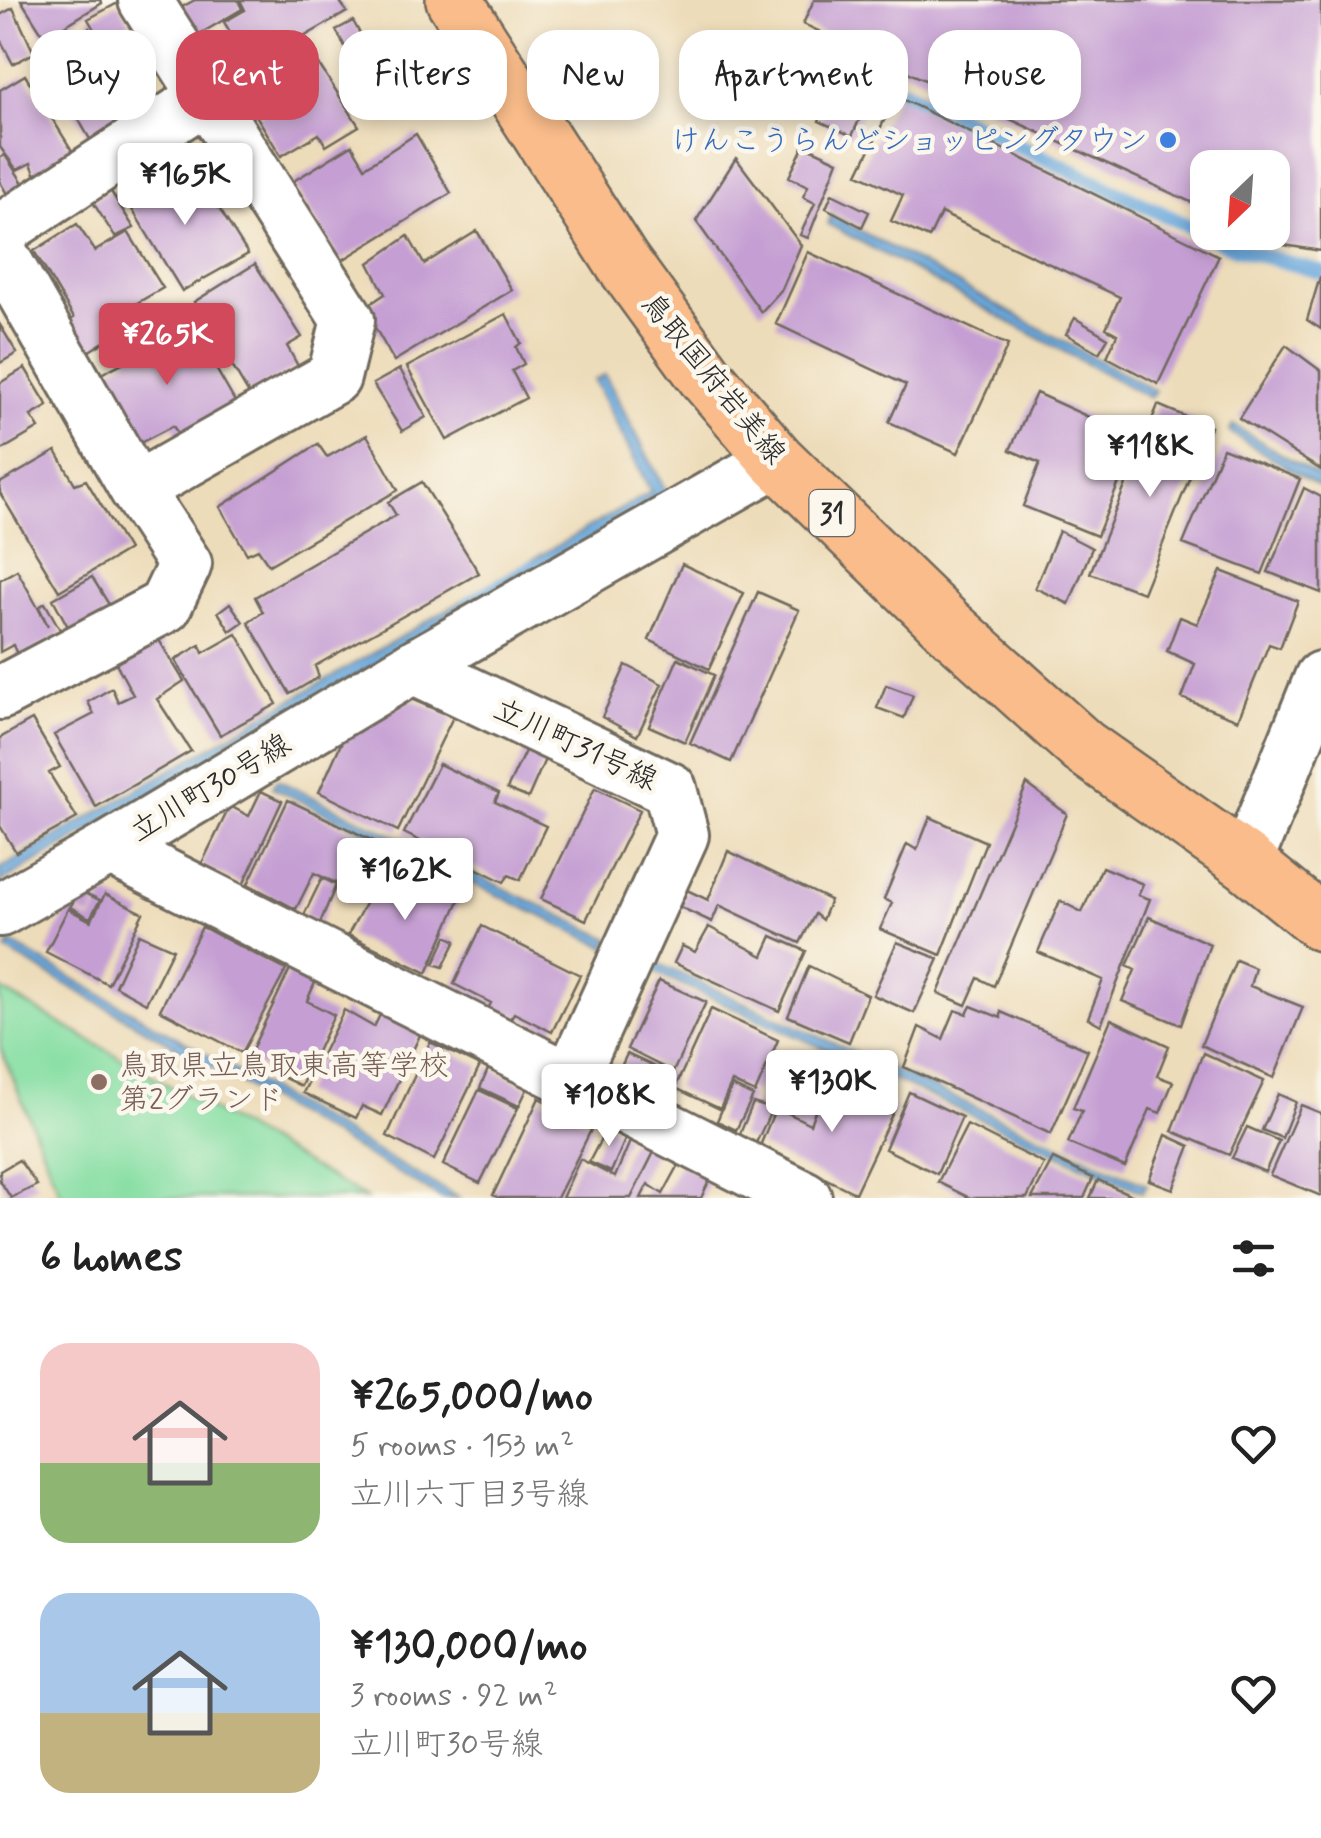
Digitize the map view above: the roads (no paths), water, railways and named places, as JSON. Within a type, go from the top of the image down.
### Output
[{"type":"main road","name":"鳥取国府岩美線","points":[[454,0],[622,262],[705,376],[778,460],[945,623],[1083,747],[1246,862],[1321,923]]},
{"type":"street","points":[[146,0],[176,51]]},
{"type":"street","points":[[0,231],[176,116]]},
{"type":"street","points":[[136,489],[334,377],[348,320],[218,120]]},
{"type":"street","points":[[0,252],[136,489],[185,564],[165,606],[0,694]]},
{"type":"street","name":"立川町30号線","points":[[110,848],[412,667],[778,460]]},
{"type":"street","name":"立川町31号線","points":[[412,667],[670,789],[682,834],[571,1080]]},
{"type":"street","points":[[1246,862],[1303,775],[1321,678]]},
{"type":"street","points":[[0,910],[110,848]]},
{"type":"street","name":"立川町30号線","points":[[110,848],[805,1198]]},
{"type":"water","points":[[831,215],[1155,391],[1150,398],[828,224]]},
{"type":"water","points":[[605,375],[668,495],[521,580],[513,571],[651,492],[594,380]]},
{"type":"water","points":[[1233,425],[1321,478],[1321,488],[1230,432]]},
{"type":"water","points":[[483,589],[488,599],[0,883],[0,869]]},
{"type":"water","points":[[277,780],[610,939],[606,947],[272,787]]},
{"type":"water","points":[[11,943],[458,1198],[442,1198],[6,950]]},
{"type":"water","points":[[652,961],[1147,1185],[1142,1192],[648,969]]},
{"type":"waterway","points":[[908,93],[1235,248],[1321,272]]},
{"type":"waterway","points":[[470,603],[532,567]]},
{"type":"place","name":"けんこうらんどショッピングタウン","points":[[1168,140]]},
{"type":"place","name":"鳥取県立鳥取東高等学校 第2グランド","points":[[99,1082]]}]
